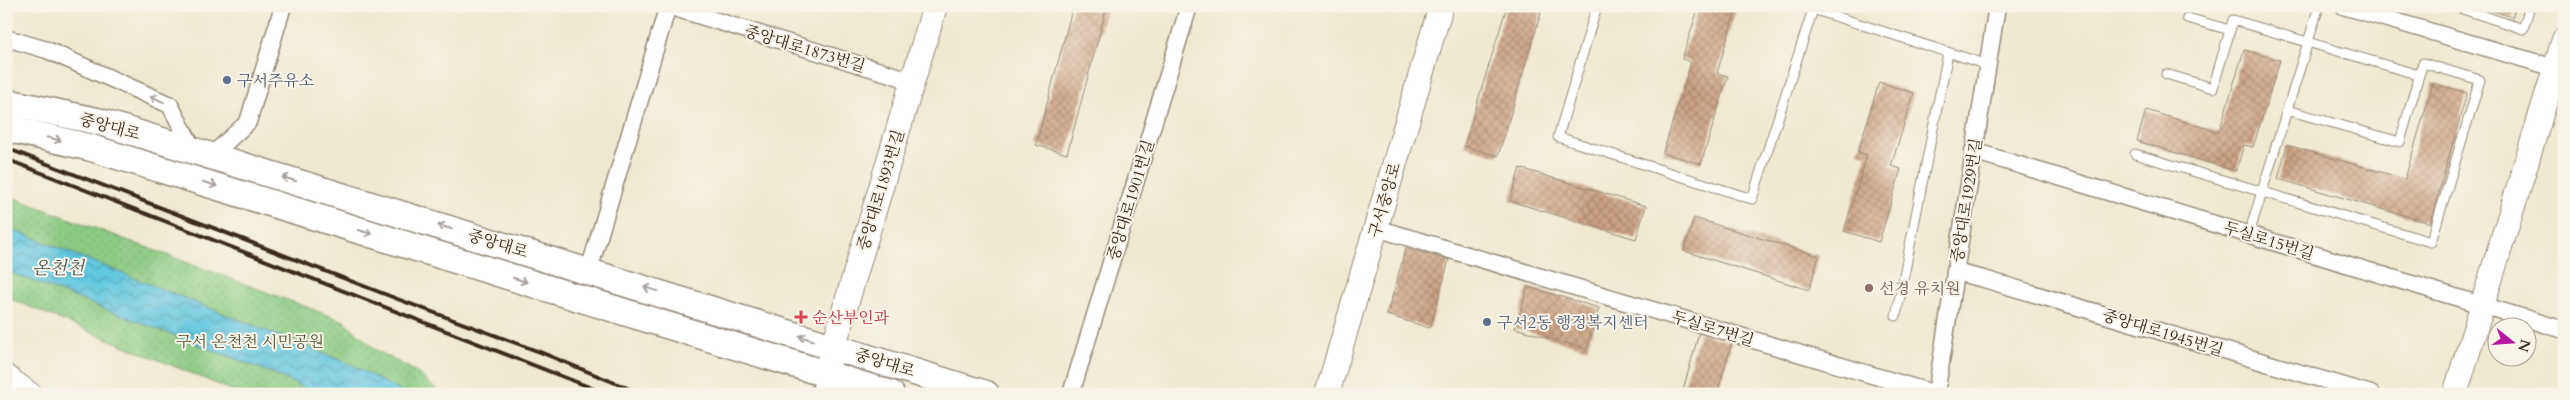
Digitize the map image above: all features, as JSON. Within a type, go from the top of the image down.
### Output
[{"type":"main road","name":"중앙대로","points":[[6,102],[97,121],[590,270],[986,394]]},
{"type":"main road","name":"중앙대로","points":[[6,128],[88,147],[822,384],[891,394]]},
{"type":"street","points":[[6,38],[48,50],[170,105],[202,153],[248,122],[283,6]]},
{"type":"street","points":[[590,270],[668,6]]},
{"type":"street","name":"중앙대로1873번길","points":[[668,6],[913,81]]},
{"type":"street","name":"중앙대로1893번길","points":[[822,384],[935,6]]},
{"type":"street","name":"중앙대로1901번길","points":[[1071,394],[1189,6]]},
{"type":"street","name":"구서중앙로","points":[[1327,394],[1441,6]]},
{"type":"street","name":"중앙대로1929번길","points":[[1936,394],[1997,6]]},
{"type":"street","points":[[2343,6],[2555,68]]},
{"type":"street","points":[[2455,394],[2564,40]]},
{"type":"street","name":"두실로15번길","points":[[1973,151],[2564,330]]},
{"type":"street","name":"두실로7번길","points":[[1376,228],[1936,394]]},
{"type":"street","name":"중앙대로1945번길","points":[[1955,272],[2003,284],[2371,394]]},
{"type":"street","points":[[6,377],[29,394]]},
{"type":"lane","points":[[1597,6],[1558,138],[1752,199],[1813,9]]},
{"type":"lane","points":[[1803,6],[1988,65]]},
{"type":"lane","points":[[2249,234],[2319,6]]},
{"type":"lane","points":[[2454,6],[2524,29],[2530,6]]},
{"type":"lane","points":[[2187,18],[2230,30]]},
{"type":"lane","points":[[2166,74],[2213,88],[2233,20],[2419,75]]},
{"type":"lane","points":[[1896,316],[1948,53]]},
{"type":"lane","points":[[2135,154],[2431,242],[2480,80],[2423,63],[2400,142],[2287,110]]},
{"type":"green space","name":"구서 온천천 시민공원","points":[[6,195],[344,321],[376,350],[415,371],[441,394],[241,394],[6,297]]},
{"type":"water","name":"온천천","points":[[6,227],[350,364],[406,394],[317,394],[277,375],[6,271]]},
{"type":"building","points":[[1073,6],[1107,6],[1067,154],[1036,145]]},
{"type":"building","points":[[1507,6],[1543,6],[1498,156],[1464,146]]},
{"type":"building","points":[[1699,6],[1737,6],[1717,73],[1728,76],[1701,164],[1663,153],[1691,62],[1682,59]]},
{"type":"building","points":[[2477,6],[2516,6],[2512,17]]},
{"type":"building","points":[[2244,50],[2280,60],[2253,147],[2244,145],[2236,171],[2137,141],[2146,110],[2219,132]]},
{"type":"building","points":[[1879,82],[1914,93],[1891,166],[1901,169],[1879,242],[1844,231],[1867,155],[1858,152]]},
{"type":"building","points":[[2433,83],[2467,93],[2430,223],[2278,179],[2287,145],[2405,179]]},
{"type":"building","points":[[1520,168],[1646,206],[1636,239],[1510,201]]},
{"type":"building","points":[[1694,218],[1819,256],[1809,290],[1684,251]]},
{"type":"building","points":[[1406,248],[1449,260],[1430,328],[1387,315]]},
{"type":"building","points":[[1528,287],[1599,308],[1587,349],[1515,328]]},
{"type":"building","points":[[1699,333],[1732,342],[1717,394],[1682,394]]},
{"type":"railway","points":[[6,148],[540,352],[642,394]]},
{"type":"railway","points":[[6,159],[607,394]]},
{"type":"place","name":"구서주유소","points":[[227,80]]},
{"type":"place","name":"선경 유치원","points":[[1869,288]]},
{"type":"place","name":"순산부인과","points":[[801,317]]},
{"type":"place","name":"구서2동 행정복지센터","points":[[1487,322]]}]
